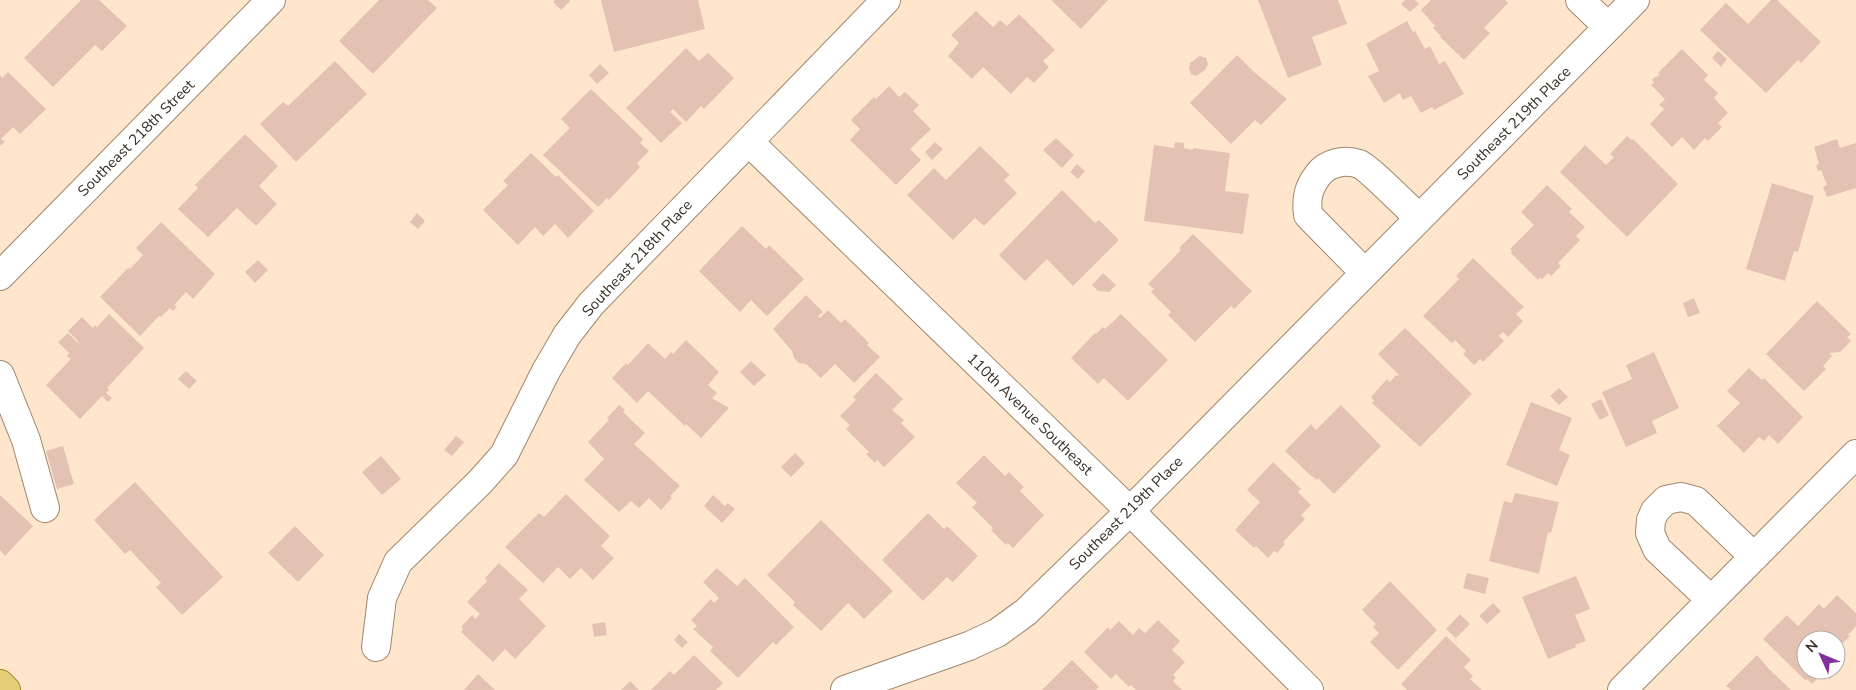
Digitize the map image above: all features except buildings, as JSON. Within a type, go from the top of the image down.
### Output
[{"type":"main road","points":[[0,684],[6,690]]},
{"type":"street","name":"Southeast 218th Street","points":[[0,276],[271,0]]},
{"type":"street","name":"Southeast 218th Place","points":[[376,647],[382,598],[398,562],[480,482],[504,455],[546,370],[567,335],[591,304],[886,0]]},
{"type":"street","points":[[1580,0],[1608,27]]},
{"type":"street","name":"Southeast 219th Place","points":[[845,690],[969,646],[997,633],[1026,612],[1130,510],[1635,0]]},
{"type":"street","name":"110th Avenue Southeast","points":[[749,142],[1130,510],[1309,690]]},
{"type":"street","points":[[1365,273],[1308,215],[1306,202],[1310,185],[1322,170],[1340,161],[1361,164],[1419,218]]},
{"type":"street","points":[[0,376],[26,440],[45,508]]},
{"type":"street","points":[[1622,690],[1856,454]]},
{"type":"street","points":[[1711,600],[1657,549],[1650,533],[1651,520],[1655,511],[1666,500],[1681,497],[1696,501],[1754,557]]}]
